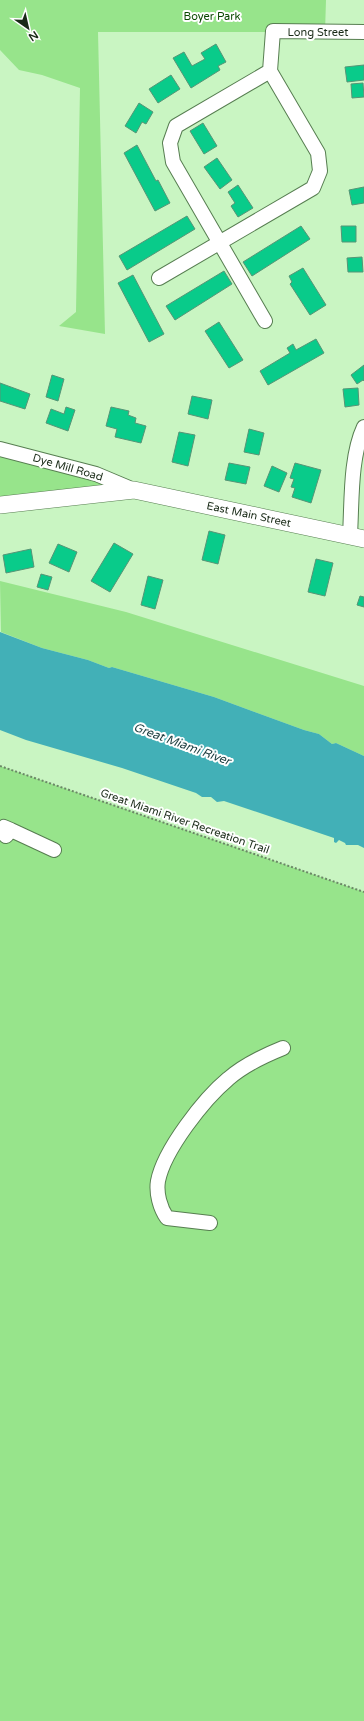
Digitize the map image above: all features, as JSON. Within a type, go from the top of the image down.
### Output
[{"type":"main road","name":"East Main Street","points":[[0,505],[134,490],[357,537]]},
{"type":"street","name":"Long Street","points":[[270,71],[273,31],[364,32]]},
{"type":"street","points":[[159,278],[219,242],[313,188],[320,171],[318,153],[270,71],[176,126],[170,142],[174,162],[219,242],[265,321]]},
{"type":"street","points":[[357,537],[354,470],[359,437],[364,427]]},
{"type":"street","name":"Dye Mill Road","points":[[0,449],[96,474],[134,490]]},
{"type":"street","points":[[11,830],[54,850]]},
{"type":"street","points":[[210,1223],[167,1218],[160,1202],[158,1182],[167,1155],[192,1119],[217,1088],[245,1066],[283,1048]]},
{"type":"path","name":"Great Miami River Recreation Trail","points":[[0,766],[364,892]]},
{"type":"green space","name":"Boyer Park","points":[[0,0],[326,0],[325,32],[98,32],[105,334],[59,326],[76,312],[80,88],[42,75],[19,70],[0,50]]},
{"type":"green space","points":[[0,449],[134,490],[0,505]]},
{"type":"green space","points":[[0,581],[126,612],[364,686],[364,756],[336,743],[332,744],[319,734],[304,730],[214,697],[42,648],[1,632]]},
{"type":"green space","points":[[0,766],[364,892],[364,1721],[0,1721]]},
{"type":"water","name":"Great Miami River","points":[[0,632],[42,648],[214,697],[304,730],[319,734],[332,744],[336,743],[364,756],[364,848],[358,845],[346,845],[339,840],[336,843],[334,842],[334,838],[224,801],[217,802],[211,797],[202,797],[196,793],[122,768],[26,740],[0,730]]},
{"type":"building","points":[[216,44],[226,62],[218,66],[220,70],[191,88],[173,58],[184,52],[192,66],[205,59],[201,53]]},
{"type":"building","points":[[364,65],[364,80],[347,82],[345,67]]},
{"type":"building","points":[[171,75],[180,89],[158,103],[149,89]]},
{"type":"building","points":[[363,83],[364,97],[352,98],[351,84]]},
{"type":"building","points":[[139,103],[153,112],[146,124],[142,122],[136,133],[125,126]]},
{"type":"building","points":[[203,123],[217,146],[204,154],[190,131]]},
{"type":"building","points":[[137,145],[156,181],[158,180],[170,203],[155,211],[124,153]]},
{"type":"building","points":[[217,158],[232,180],[220,189],[204,167]]},
{"type":"building","points":[[238,185],[253,208],[238,217],[231,206],[235,203],[228,192]]},
{"type":"building","points":[[364,187],[364,203],[352,205],[349,190]]},
{"type":"building","points":[[187,216],[195,229],[127,270],[119,256]]},
{"type":"building","points":[[301,226],[310,239],[252,276],[243,262]]},
{"type":"building","points":[[341,226],[356,226],[356,242],[342,242]]},
{"type":"building","points":[[362,257],[363,272],[348,272],[347,258]]},
{"type":"building","points":[[303,268],[326,305],[310,315],[290,284],[292,282],[289,276]]},
{"type":"building","points":[[224,271],[232,284],[175,320],[166,306]]},
{"type":"building","points":[[133,275],[164,334],[149,342],[118,283]]},
{"type":"building","points":[[219,322],[243,360],[229,368],[205,331]]},
{"type":"building","points":[[316,339],[324,353],[268,385],[260,371],[290,353],[287,348],[293,344],[296,350]]},
{"type":"building","points":[[364,365],[364,381],[363,380],[357,384],[351,375]]},
{"type":"building","points":[[52,375],[64,379],[58,401],[46,397]]},
{"type":"building","points":[[0,383],[30,394],[25,409],[0,401]]},
{"type":"building","points":[[358,388],[359,405],[345,407],[343,389]]},
{"type":"building","points":[[192,396],[212,400],[208,419],[188,414]]},
{"type":"building","points":[[66,407],[75,410],[68,431],[46,423],[51,409],[64,414]]},
{"type":"building","points":[[111,407],[129,411],[128,415],[136,418],[135,423],[146,426],[141,443],[115,437],[117,429],[106,426]]},
{"type":"building","points":[[249,429],[264,433],[259,455],[244,452]]},
{"type":"building","points":[[179,432],[195,435],[188,466],[172,462]]},
{"type":"building","points":[[229,463],[250,467],[246,484],[225,480]]},
{"type":"building","points":[[295,463],[321,470],[311,503],[292,497],[295,488],[291,487],[294,479],[290,478]]},
{"type":"building","points":[[272,466],[287,473],[279,492],[264,486]]},
{"type":"building","points":[[209,531],[225,535],[218,564],[202,560]]},
{"type":"building","points":[[114,543],[133,554],[110,592],[91,581]]},
{"type":"building","points":[[58,544],[77,552],[69,572],[49,563]]},
{"type":"building","points":[[31,549],[34,567],[6,573],[3,555]]},
{"type":"building","points":[[316,559],[333,563],[325,596],[308,592]]},
{"type":"building","points":[[41,574],[52,577],[48,590],[37,587]]},
{"type":"building","points":[[148,576],[163,580],[155,609],[141,605]]},
{"type":"building","points":[[360,596],[364,597],[364,607],[357,605]]}]
